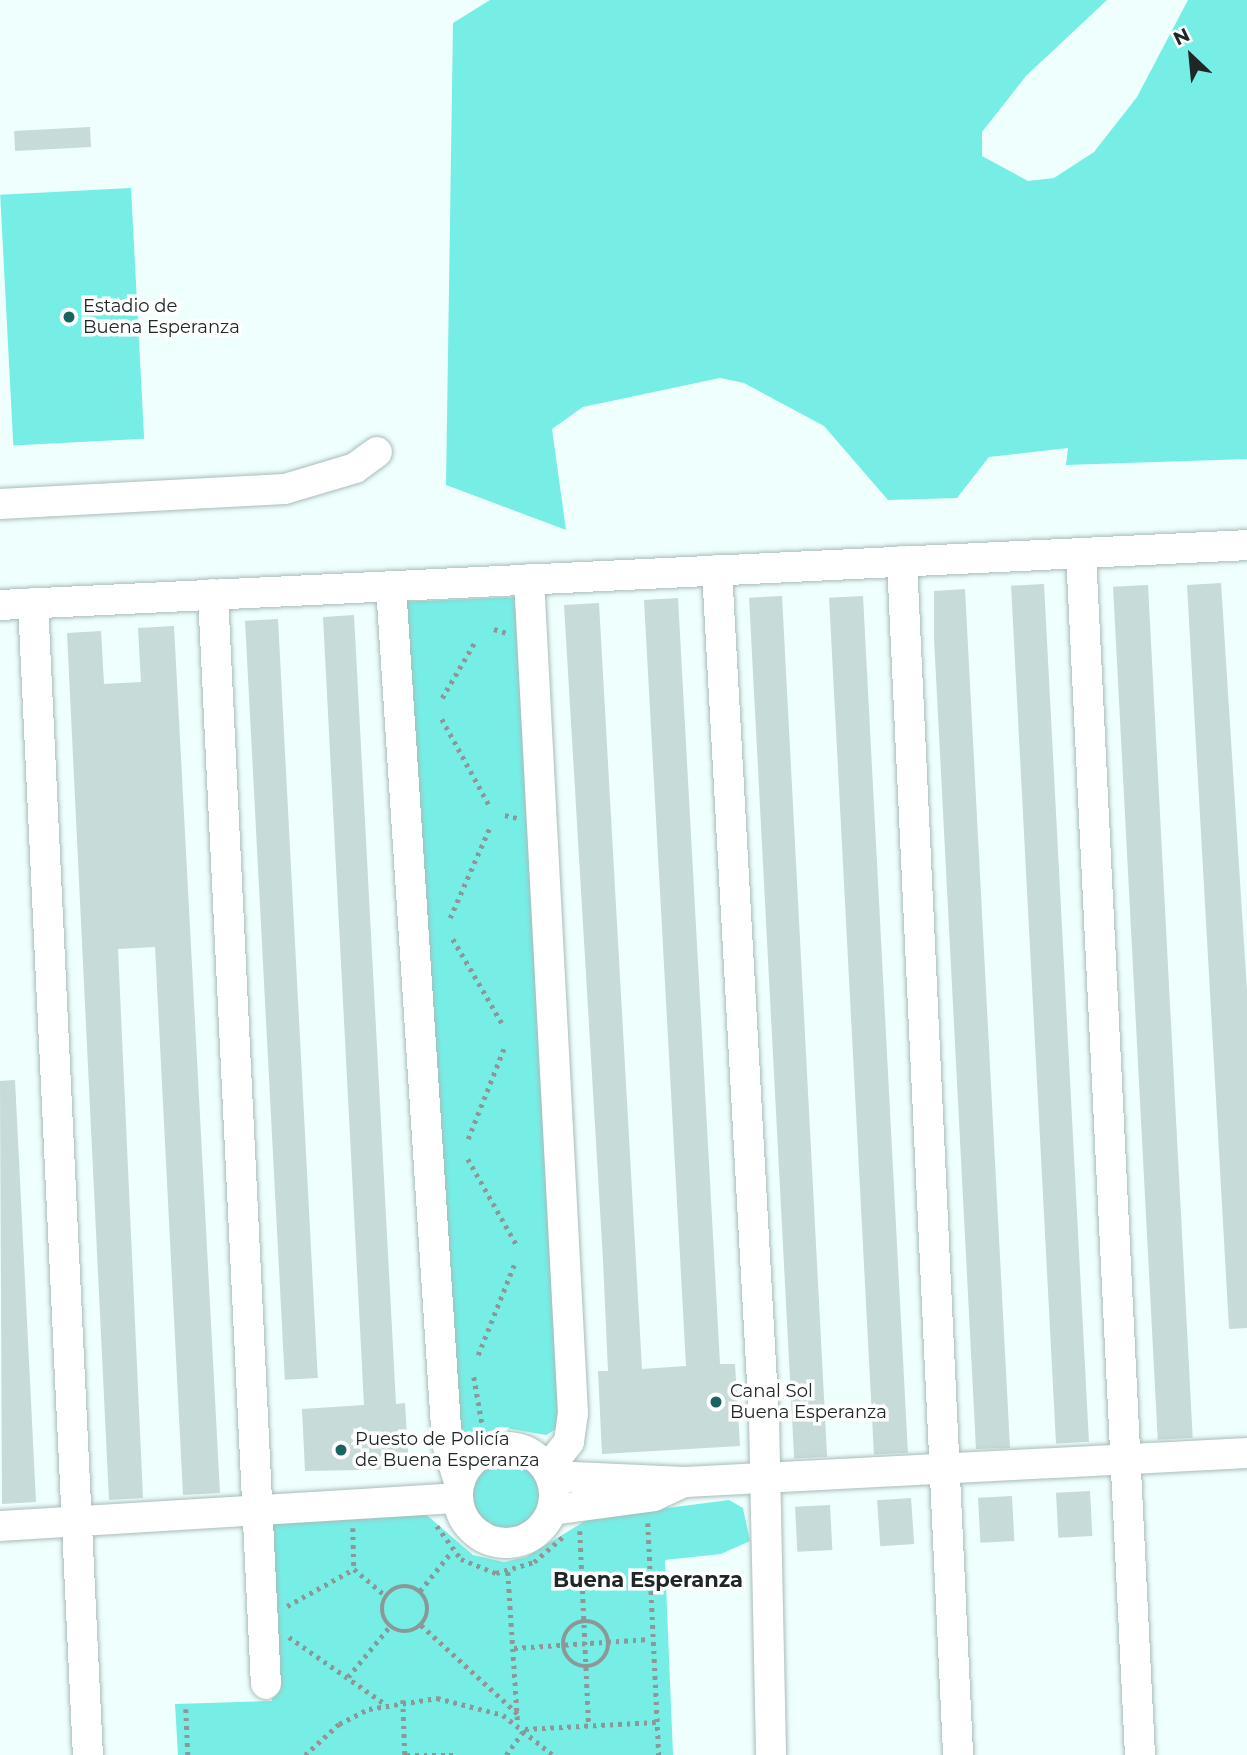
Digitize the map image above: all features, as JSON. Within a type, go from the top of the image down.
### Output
[{"type":"street","points":[[0,504],[285,489],[355,468],[377,452]]},
{"type":"street","points":[[0,605],[1247,545]]},
{"type":"street","points":[[1081,553],[1140,1755]]},
{"type":"street","points":[[902,561],[958,1755]]},
{"type":"street","points":[[717,570],[764,1478],[772,1755]]},
{"type":"street","points":[[391,586],[447,1443],[470,1528],[499,1543],[532,1536],[552,1510],[549,1473],[569,1442],[573,1413],[528,579]]},
{"type":"street","points":[[213,594],[266,1684]]},
{"type":"street","points":[[33,603],[89,1755]]},
{"type":"street","points":[[458,1490],[477,1457],[507,1447],[523,1449],[549,1473],[685,1482],[1247,1453]]},
{"type":"street","points":[[552,1510],[654,1496],[685,1482]]},
{"type":"street","points":[[0,1526],[256,1510],[458,1490]]},
{"type":"path","points":[[442,698],[476,640]]},
{"type":"path","points":[[442,719],[489,805]]},
{"type":"path","points":[[450,918],[490,827]]},
{"type":"path","points":[[453,939],[503,1025]]},
{"type":"path","points":[[468,1139],[504,1048]]},
{"type":"path","points":[[468,1159],[516,1244]]},
{"type":"path","points":[[478,1356],[514,1265]]},
{"type":"path","points":[[474,1377],[482,1423]]},
{"type":"path","points":[[473,1427],[493,1421]]},
{"type":"path","points":[[646,1515],[650,1639],[659,1755]]},
{"type":"path","points":[[352,1518],[354,1569],[386,1596]]},
{"type":"path","points":[[428,1520],[453,1551],[481,1569],[508,1572],[534,1562],[579,1527],[593,1524]]},
{"type":"path","points":[[579,1527],[589,1726]]},
{"type":"path","points":[[420,1591],[453,1551]]},
{"type":"path","points":[[284,1608],[354,1569]]},
{"type":"path","points":[[508,1572],[518,1725]]},
{"type":"path","points":[[402,1586],[420,1591],[428,1608],[421,1625],[404,1632],[390,1626],[383,1615],[386,1596],[402,1586]]},
{"type":"path","points":[[584,1621],[600,1626],[609,1643],[603,1660],[587,1666],[571,1661],[563,1646],[570,1628],[584,1621]]},
{"type":"path","points":[[421,1625],[518,1714]]},
{"type":"path","points":[[348,1677],[390,1626]]},
{"type":"path","points":[[284,1634],[385,1704]]},
{"type":"path","points":[[514,1648],[650,1639]]},
{"type":"path","points":[[403,1700],[406,1755],[454,1755]]},
{"type":"path","points":[[305,1755],[339,1724],[385,1704],[403,1700],[471,1703],[525,1729],[553,1755]]},
{"type":"path","points":[[186,1709],[188,1755]]},
{"type":"path","points":[[525,1729],[656,1722]]},
{"type":"path","points":[[506,1755],[525,1729]]},
{"type":"shaded area","points":[[490,0],[1107,0],[1026,76],[982,132],[982,156],[1028,181],[1054,178],[1094,152],[1137,97],[1188,0],[1247,0],[1247,459],[1066,465],[1068,448],[989,457],[957,498],[888,500],[824,426],[744,383],[720,378],[583,407],[552,429],[566,530],[446,485],[453,23]]},
{"type":"shaded area","name":"Estadio de Buena Esperanza","points":[[131,188],[144,439],[13,446],[0,195]]},
{"type":"shaded area","points":[[518,597],[560,1427],[546,1435],[500,1427],[461,1442],[397,602]]},
{"type":"shaded area","points":[[497,1455],[513,1455],[527,1461],[538,1472],[544,1486],[544,1502],[538,1516],[527,1527],[513,1533],[497,1533],[483,1527],[472,1516],[466,1502],[466,1486],[472,1472],[483,1461]]},
{"type":"shaded area","points":[[729,1500],[743,1508],[750,1541],[721,1554],[665,1560],[673,1755],[178,1755],[175,1704],[272,1701],[269,1527],[283,1518],[422,1511],[473,1555],[504,1562],[526,1557],[590,1518]]},
{"type":"building","points":[[90,127],[91,147],[15,151],[14,131]]},
{"type":"building","points":[[1221,583],[1247,991],[1247,1328],[1229,1329],[1187,585]]},
{"type":"building","points":[[1044,584],[1089,1442],[1056,1444],[1011,586]]},
{"type":"building","points":[[1148,585],[1193,1438],[1158,1440],[1113,587]]},
{"type":"building","points":[[965,589],[1010,1448],[976,1449],[934,638],[934,591]]},
{"type":"building","points":[[782,596],[827,1457],[794,1459],[749,598]]},
{"type":"building","points":[[863,596],[908,1453],[874,1455],[829,598]]},
{"type":"building","points":[[678,598],[720,1364],[735,1364],[740,1446],[602,1454],[598,1371],[608,1371],[564,605],[599,603],[642,1369],[686,1366],[644,600]]},
{"type":"building","points":[[354,615],[396,1404],[405,1403],[409,1469],[305,1471],[302,1409],[364,1405],[323,617]]},
{"type":"building","points":[[278,619],[318,1378],[285,1380],[245,621]]},
{"type":"building","points":[[174,626],[220,1493],[183,1495],[155,947],[118,949],[143,1498],[109,1500],[67,633],[101,631],[104,684],[141,682],[138,628]]},
{"type":"building","points":[[15,1080],[36,1502],[2,1504],[0,1081]]},
{"type":"building","points":[[1090,1491],[1092,1536],[1058,1538],[1056,1493]]},
{"type":"building","points":[[1012,1496],[1014,1541],[980,1543],[978,1498]]},
{"type":"building","points":[[911,1498],[914,1544],[880,1546],[877,1500]]},
{"type":"building","points":[[830,1505],[832,1550],[797,1552],[795,1507]]},
{"type":"place","name":"Estadio de Buena Esperanza","points":[[69,317]]},
{"type":"place","name":"Canal Sol Buena Esperanza","points":[[716,1402]]},
{"type":"place","name":"Puesto de Policía de Buena Esperanza","points":[[341,1450]]},
{"type":"district","name":"Buena Esperanza","points":[[648,1580]]}]
